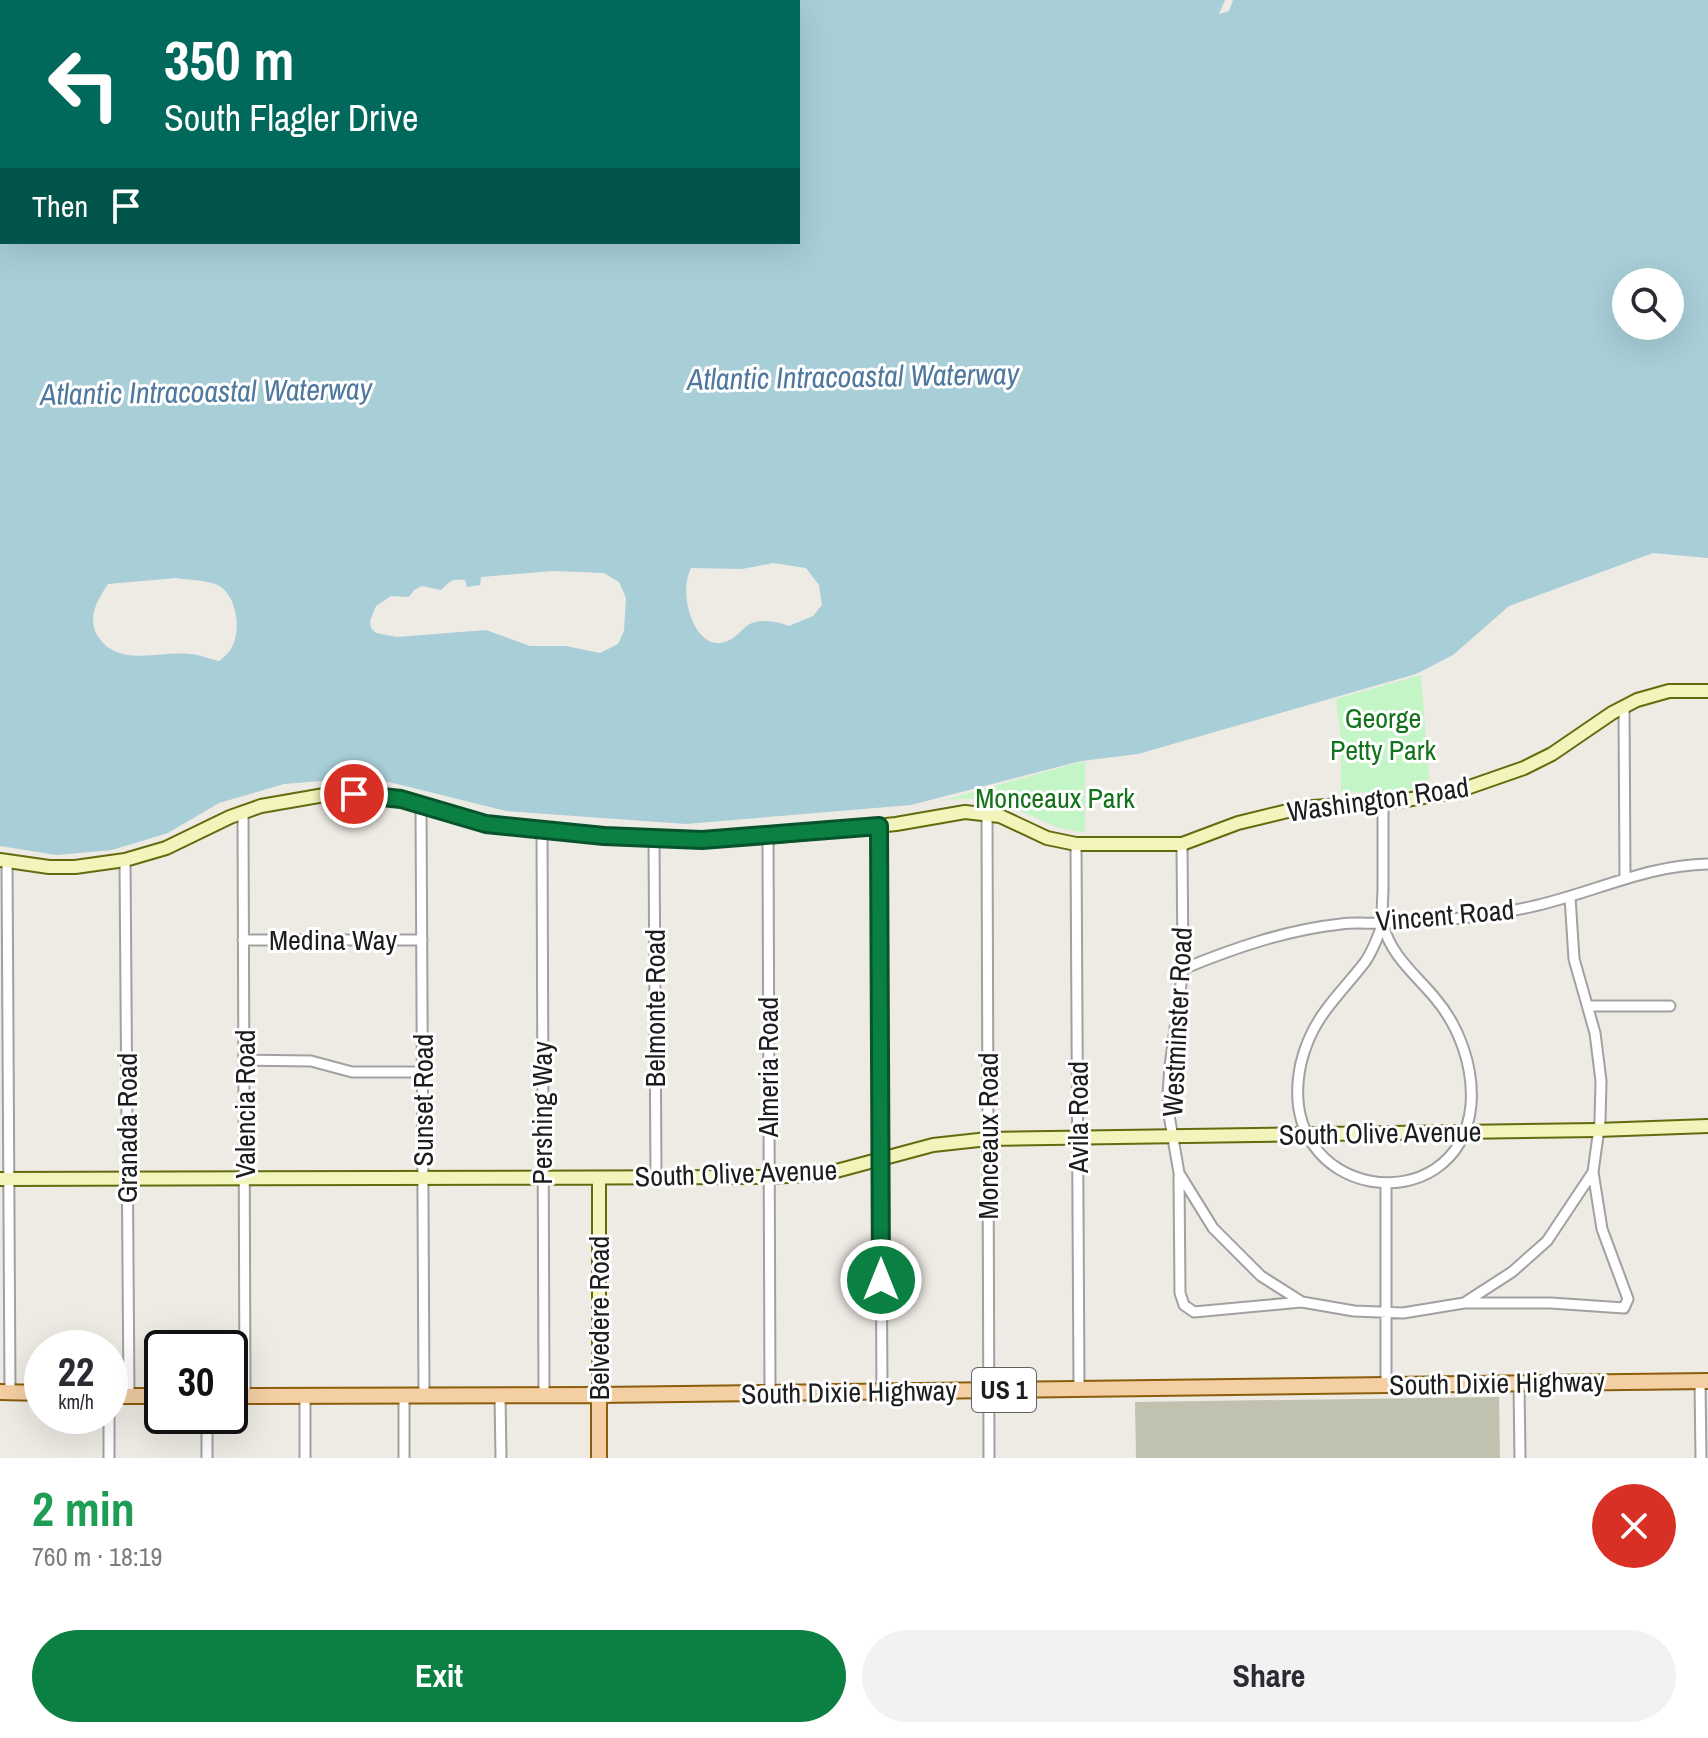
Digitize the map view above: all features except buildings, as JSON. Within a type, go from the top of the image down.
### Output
[{"type":"main road","name":"South Dixie Highway","points":[[248,1396],[599,1395],[1704,1381]]},
{"type":"main road","name":"Belvedere Road","points":[[599,1395],[599,1458]]},
{"type":"main road","points":[[129,1396],[144,1396]]},
{"type":"street","name":"Washington Road","points":[[987,813],[1007,818],[1047,838],[1076,844],[1182,844],[1238,823],[1300,808],[1437,797],[1504,777],[1552,754],[1624,706],[1669,691],[1708,691]]},
{"type":"street","points":[[1624,706],[1625,879]]},
{"type":"street","points":[[5,1392],[4,860],[49,867],[75,867],[125,860],[166,848],[243,812],[286,800],[330,794],[378,796],[421,804],[486,824],[654,839],[768,837],[879,826],[950,813],[987,813]]},
{"type":"street","points":[[1383,802],[1383,923],[1365,961],[1329,1002],[1307,1042],[1298,1079],[1298,1101],[1305,1134],[1321,1155],[1342,1172],[1367,1181],[1386,1183],[1412,1179],[1435,1167],[1454,1149],[1464,1132],[1471,1102],[1469,1070],[1457,1033],[1435,999],[1406,968],[1383,923]]},
{"type":"street","name":"Sunset Road","points":[[421,804],[424,1396]]},
{"type":"street","name":"Valencia Road","points":[[240,1330],[245,1178],[243,812]]},
{"type":"street","name":"Monceaux Road","points":[[987,813],[989,1458]]},
{"type":"street","points":[[879,826],[882,1392]]},
{"type":"street","name":"Pershing Way","points":[[542,830],[544,1395]]},
{"type":"street","name":"Almeria Road","points":[[768,837],[770,1393]]},
{"type":"street","name":"Belmonte Road","points":[[654,839],[656,1177]]},
{"type":"street","name":"Avila Road","points":[[1076,844],[1079,1389]]},
{"type":"street","name":"Westminster Road","points":[[1182,844],[1183,969],[1170,1066],[1169,1115],[1179,1173],[1207,1219],[1229,1246],[1261,1276],[1302,1302],[1386,1313],[1421,1311],[1464,1303]]},
{"type":"street","name":"Granada Road","points":[[125,860],[129,1396]]},
{"type":"street","name":"Vincent Road","points":[[1183,969],[1275,936],[1342,923],[1383,923],[1493,914],[1570,897],[1658,868],[1708,864]]},
{"type":"street","points":[[1464,1303],[1551,1303],[1624,1308],[1628,1299],[1602,1229],[1593,1172],[1601,1081],[1595,1033],[1574,959],[1570,897]]},
{"type":"street","name":"Medina Way","points":[[243,940],[422,940]]},
{"type":"street","points":[[1588,1006],[1670,1006]]},
{"type":"street","points":[[244,1060],[311,1061],[352,1072],[423,1072]]},
{"type":"street","name":"South Olive Avenue","points":[[5,1179],[769,1177],[825,1174],[933,1145],[988,1139],[1708,1126]]},
{"type":"street","points":[[1464,1303],[1512,1272],[1547,1241],[1593,1172]]},
{"type":"street","points":[[1179,1173],[1180,1293],[1184,1305],[1194,1312],[1302,1302]]},
{"type":"street","name":"Belvedere Road","points":[[599,1178],[599,1395]]},
{"type":"street","points":[[1386,1183],[1386,1385]]},
{"type":"street","points":[[1701,1458],[1704,1381]]},
{"type":"street","points":[[1519,1383],[1520,1458]]},
{"type":"street","points":[[500,1395],[501,1458]]},
{"type":"street","points":[[305,1396],[305,1458]]},
{"type":"street","points":[[404,1396],[404,1458]]},
{"type":"street","points":[[109,1434],[109,1458]]},
{"type":"street","points":[[207,1434],[207,1458]]},
{"type":"shaded area","points":[[1499,1397],[1500,1458],[1136,1458],[1135,1402]]},
{"type":"green space","name":"George Petty Park","points":[[1421,675],[1430,790],[1341,793],[1341,739],[1336,699]]},
{"type":"green space","name":"Monceaux Park","points":[[1085,761],[1085,832],[1062,828],[994,801],[944,800]]},
{"type":"water","name":"Atlantic Intracoastal Waterway","points":[[800,0],[1225,0],[1219,14],[1229,11],[1233,0],[1708,0],[1708,558],[1653,553],[1509,606],[1453,655],[1416,674],[1138,754],[1081,761],[911,805],[686,824],[506,811],[389,782],[347,779],[284,784],[219,803],[168,833],[112,850],[57,855],[0,846],[0,244],[800,244]],"holes":[[[773,563],[806,568],[819,585],[822,605],[813,616],[789,626],[756,622],[726,642],[719,643],[707,640],[697,630],[687,598],[686,586],[691,568],[742,569]],[[553,571],[604,573],[619,582],[626,598],[624,631],[618,644],[600,653],[566,646],[530,646],[486,630],[397,637],[376,633],[371,628],[370,621],[376,606],[391,596],[409,597],[422,586],[441,590],[451,581],[465,580],[467,587],[480,585],[481,577]],[[176,578],[222,588],[235,611],[235,639],[231,649],[219,661],[193,654],[127,655],[105,645],[97,635],[93,615],[108,584]]]},
{"type":"route","points":[[354,794],[401,799],[486,824],[604,836],[702,840],[879,826],[881,1280]]}]
